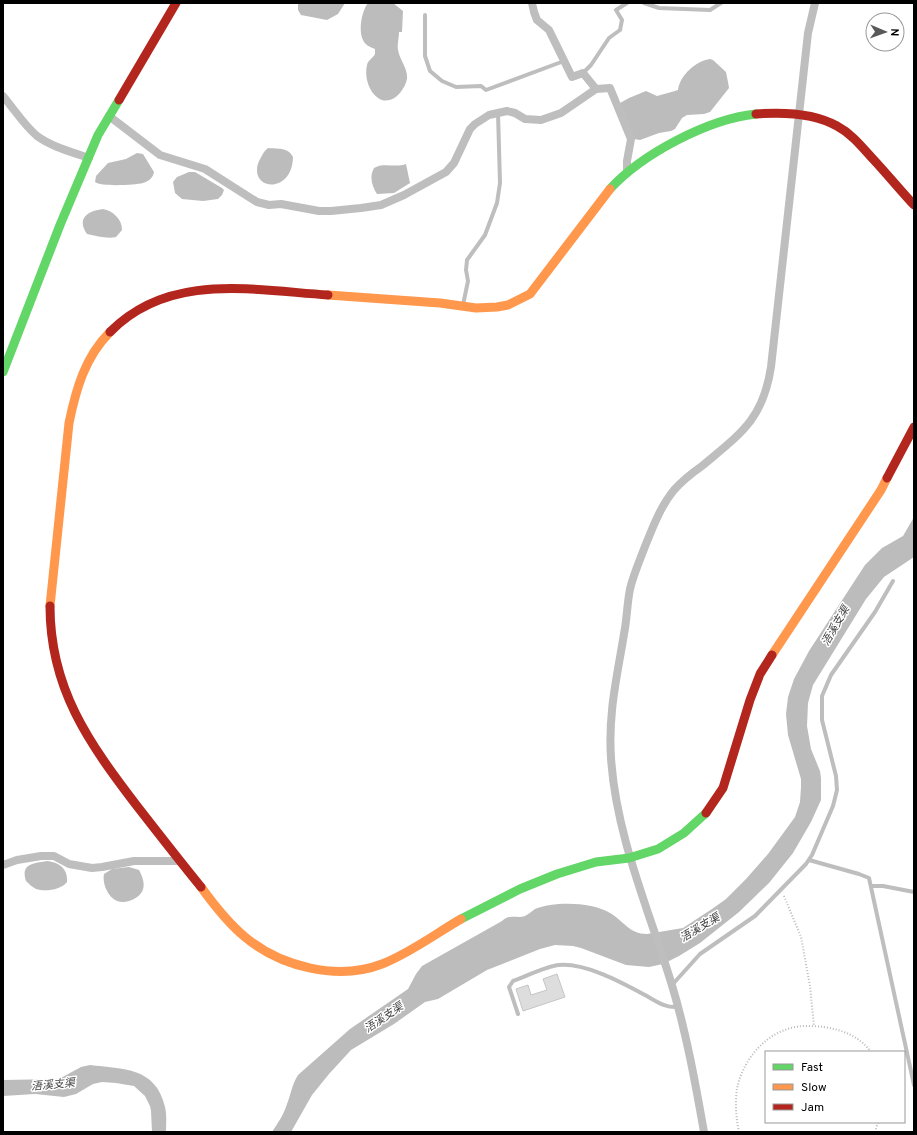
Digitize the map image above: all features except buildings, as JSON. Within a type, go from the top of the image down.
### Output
[{"type":"street","points":[[3,372],[60,225],[98,135],[176,3]]},
{"type":"street","points":[[532,3],[537,20],[548,30],[572,77],[583,73],[596,89]]},
{"type":"street","points":[[704,1132],[692,1064],[678,1007],[631,858],[616,798],[610,736],[612,697],[624,634],[630,588],[643,551],[666,500],[680,483],[741,433],[755,415],[766,393],[772,368],[808,34],[815,3]]},
{"type":"street","points":[[110,116],[160,155],[205,169],[258,202],[265,204],[281,204],[319,211],[331,211],[381,205],[404,195],[446,172],[454,163],[470,129],[489,115],[503,111],[511,111],[525,119],[541,120],[561,113],[596,89],[610,88],[631,140],[627,161],[627,171]]},
{"type":"street","points":[[3,96],[37,136],[89,158]]},
{"type":"street","points":[[914,205],[858,142],[843,129],[822,119],[799,115],[776,113],[754,114],[718,122],[660,148],[627,171],[605,195],[530,294],[522,300],[504,307],[495,308],[463,306],[440,303],[221,288],[197,290],[172,295],[127,314],[96,344],[80,378],[70,412],[50,606],[57,662],[73,712],[96,752],[200,887],[240,933],[258,946],[278,957],[313,968],[350,971],[368,968],[385,963],[466,915],[551,876],[600,861],[631,858],[659,848],[700,820],[717,799],[728,776],[750,700],[760,674],[880,490],[914,427]]},
{"type":"street","points":[[3,865],[17,860],[41,856],[54,856],[69,864],[92,868],[134,861],[180,861]]},
{"type":"lane","points":[[583,73],[591,65],[610,38],[620,30],[622,20],[616,10],[627,3]]},
{"type":"lane","points":[[644,3],[660,8],[710,10],[721,3]]},
{"type":"lane","points":[[425,15],[425,56],[430,70],[442,81],[456,87],[481,86],[486,90],[564,61]]},
{"type":"lane","points":[[463,306],[468,281],[466,270],[467,260],[485,235],[497,203],[500,183],[498,112]]},
{"type":"lane","points":[[671,984],[700,954],[755,916],[809,860],[812,855],[833,806],[837,790],[836,776],[822,720],[822,696],[831,675],[876,612],[893,581]]},
{"type":"lane","points":[[809,860],[869,878],[914,1086]]},
{"type":"lane","points":[[871,886],[883,886],[914,892]]},
{"type":"lane","points":[[518,1014],[509,987],[513,981],[560,965],[580,967],[595,972],[666,1006],[678,1007]]},
{"type":"path","points":[[781,889],[801,937],[810,986],[814,1026]]},
{"type":"path","points":[[739,1132],[736,1100],[742,1072],[750,1059],[764,1042],[777,1033],[798,1026],[829,1028],[850,1034],[857,1038],[870,1051]]},
{"type":"water","points":[[298,3],[345,3],[338,14],[327,20],[301,15],[298,10]]},
{"type":"water","points":[[368,3],[393,3],[403,11],[402,32],[399,32],[398,48],[406,71],[407,79],[400,93],[393,99],[380,99],[374,95],[367,81],[367,65],[375,54],[375,49],[368,46],[364,42],[361,31],[362,15]]},
{"type":"water","points":[[710,59],[726,72],[729,88],[710,112],[704,114],[687,115],[682,118],[675,129],[671,131],[659,133],[640,140],[634,139],[620,103],[646,91],[657,96],[678,90],[679,84],[685,74],[699,63]]},
{"type":"water","points":[[268,148],[286,150],[293,157],[291,170],[286,178],[279,183],[264,183],[259,178],[257,171],[259,161]]},
{"type":"water","points":[[137,153],[143,154],[154,172],[152,178],[143,183],[126,185],[104,185],[95,182],[96,176],[108,163],[126,159]]},
{"type":"water","points":[[406,164],[410,183],[394,193],[377,194],[372,181],[372,171],[374,168],[381,165]]},
{"type":"water","points":[[189,172],[195,172],[222,188],[224,190],[222,195],[218,199],[203,201],[182,199],[175,193],[173,182],[177,177]]},
{"type":"water","points":[[103,209],[119,219],[122,230],[116,237],[113,238],[87,234],[84,228],[83,220],[85,216]]},
{"type":"water","name":"浯溪支渠","points":[[914,517],[914,557],[884,577],[866,599],[813,685],[808,703],[807,726],[811,749],[820,771],[821,800],[811,822],[793,853],[769,883],[739,912],[700,943],[663,964],[649,967],[626,965],[581,948],[555,945],[540,949],[487,970],[438,999],[425,1002],[394,1024],[351,1050],[312,1095],[291,1132],[272,1132],[279,1122],[298,1075],[350,1029],[408,989],[422,966],[506,918],[523,917],[535,909],[543,906],[563,904],[584,905],[602,909],[615,916],[636,932],[647,934],[683,928],[726,899],[768,854],[795,817],[800,802],[801,779],[788,735],[786,714],[788,697],[794,679],[809,651],[865,565],[882,548],[903,536]]},
{"type":"water","points":[[48,861],[60,865],[65,870],[67,882],[61,887],[53,890],[36,889],[26,881],[25,871],[27,867],[34,863]]},
{"type":"water","points":[[129,867],[139,870],[143,878],[144,886],[141,893],[134,899],[121,902],[111,897],[108,893],[104,882],[104,874],[112,869]]},
{"type":"water","name":"浯溪支渠","points":[[90,1065],[136,1072],[146,1077],[154,1084],[161,1094],[165,1107],[166,1132],[152,1132],[150,1106],[145,1096],[134,1086],[102,1082],[93,1084],[76,1094],[64,1097],[35,1094],[3,1096],[3,1080],[59,1079],[81,1067]]},
{"type":"traffic: fast","points":[[3,372],[60,225],[98,135],[119,100]]},
{"type":"traffic: fast","points":[[610,189],[623,176],[640,163],[677,140],[717,123],[737,117],[756,114]]},
{"type":"traffic: fast","points":[[461,919],[520,889],[557,874],[596,862],[629,858],[658,849],[684,833],[706,813]]},
{"type":"traffic: slow","points":[[328,295],[440,303],[476,308],[508,305],[530,294],[610,189]]},
{"type":"traffic: slow","points":[[50,606],[69,423],[78,386],[83,374],[94,352],[110,332]]},
{"type":"traffic: slow","points":[[772,655],[881,490],[887,478]]},
{"type":"traffic: slow","points":[[201,887],[233,926],[259,947],[275,956],[293,963],[329,971],[365,969],[382,964],[412,949],[461,919]]},
{"type":"traffic: jam","points":[[119,100],[176,3]]},
{"type":"traffic: jam","points":[[756,114],[798,114],[818,118],[837,126],[856,141],[914,205]]},
{"type":"traffic: jam","points":[[110,332],[133,313],[158,300],[185,293],[213,289],[241,289],[328,295]]},
{"type":"traffic: jam","points":[[887,478],[914,427]]},
{"type":"traffic: jam","points":[[50,606],[52,636],[57,663],[65,689],[88,737],[119,783],[201,887]]},
{"type":"traffic: jam","points":[[706,813],[723,788],[750,700],[760,674],[772,655]]}]
